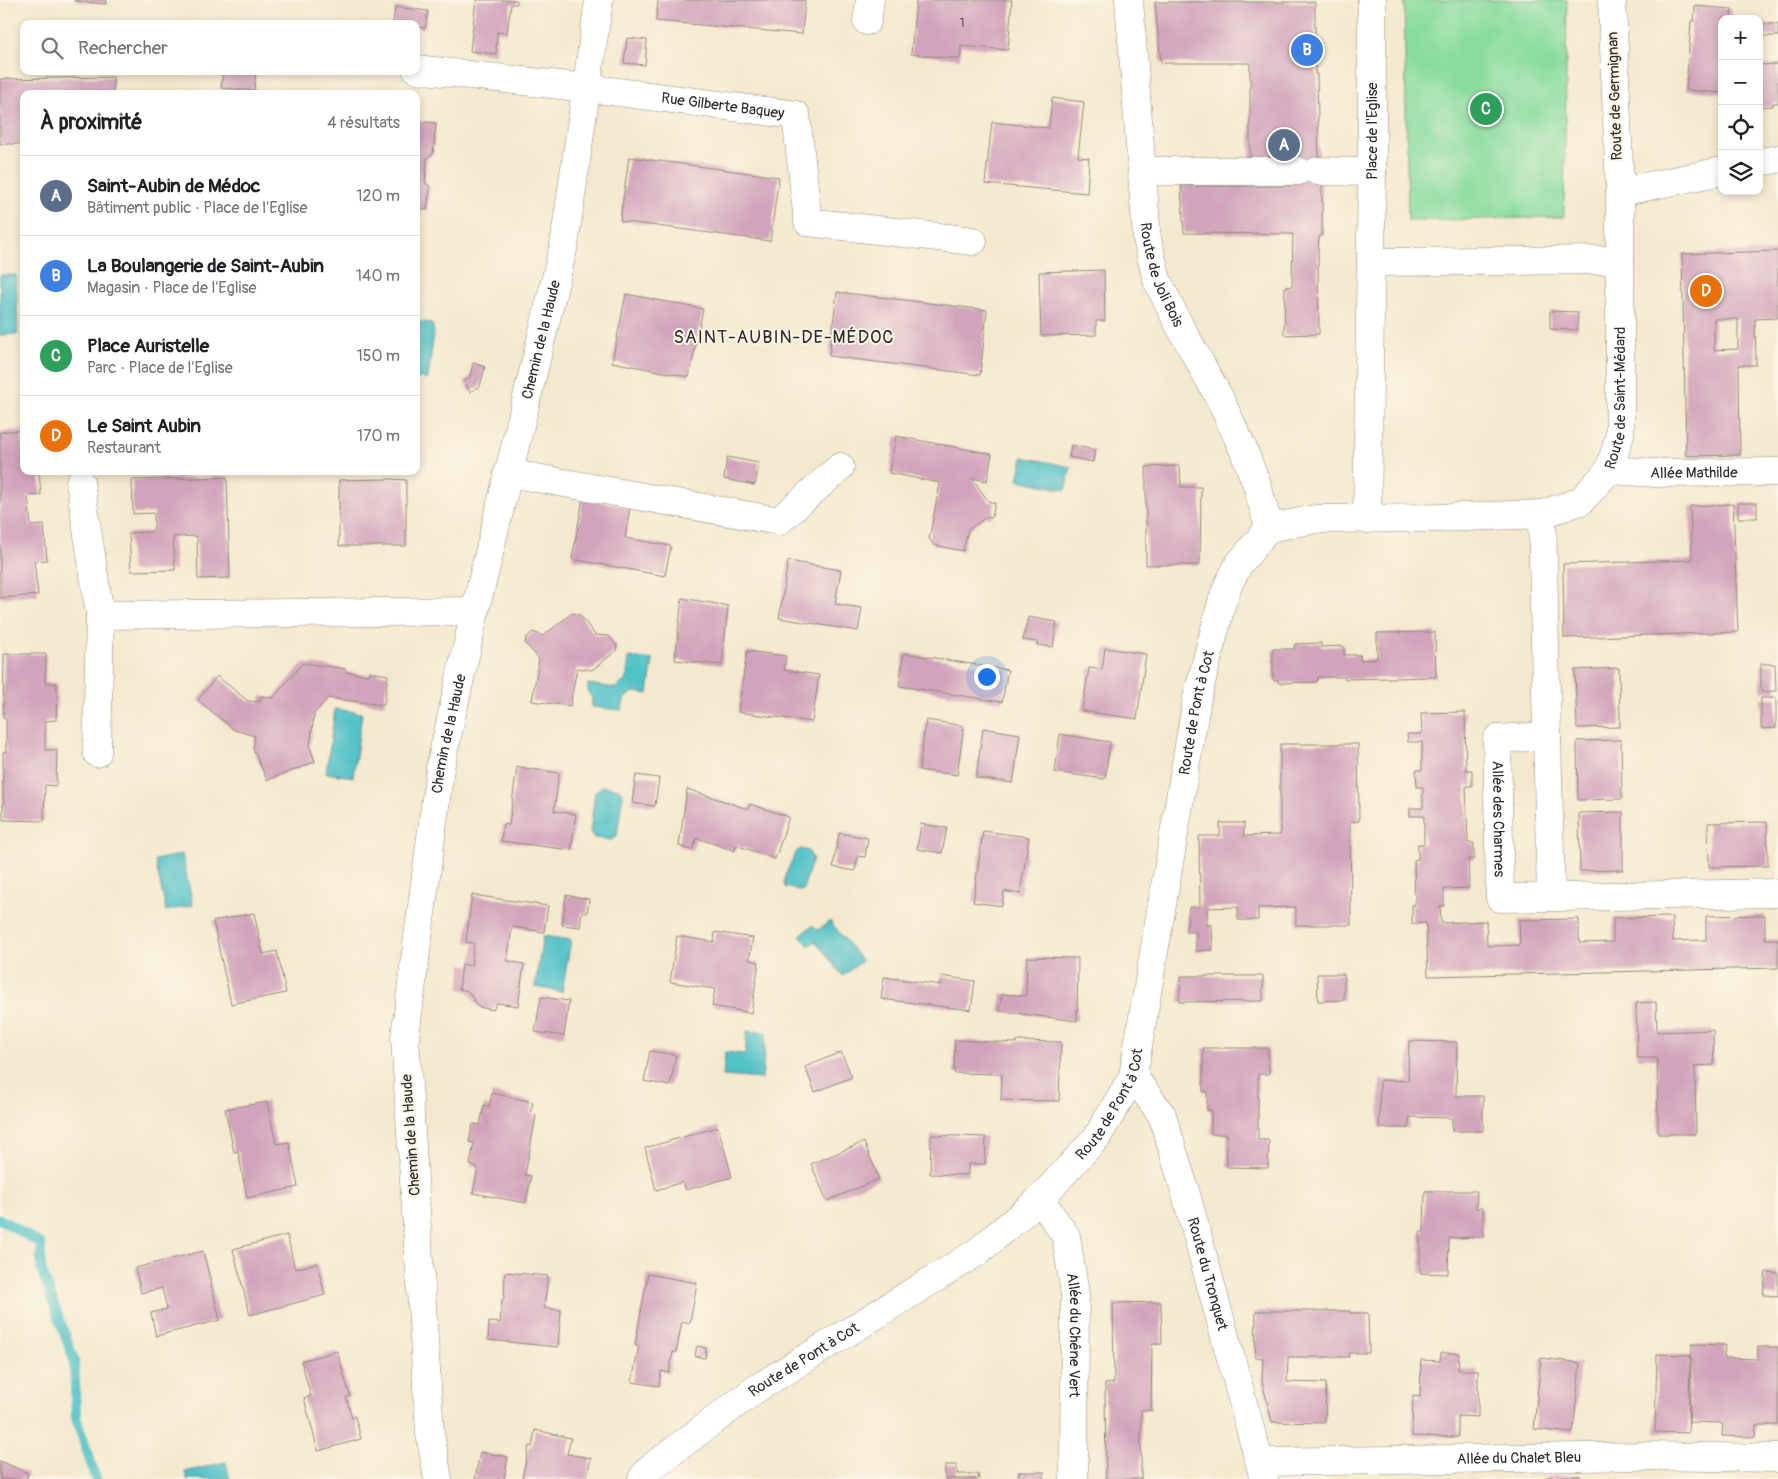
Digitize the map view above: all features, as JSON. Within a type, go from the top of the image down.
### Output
[{"type":"street","name":"Chemin de la Haude","points":[[438,1479],[430,1433],[405,1037],[440,768],[475,610],[564,245],[599,0]]},
{"type":"street","name":"Route de Joli Bois","points":[[1129,0],[1147,238],[1157,280],[1178,323],[1219,397],[1243,449],[1257,485],[1269,528]]},
{"type":"street","name":"Place de l'Eglise","points":[[1366,519],[1371,262],[1372,0]]},
{"type":"street","name":"Route de Germignan","points":[[1612,0],[1620,192]]},
{"type":"street","points":[[420,69],[587,88]]},
{"type":"street","name":"Rue Gilberte Baquey","points":[[587,88],[796,115],[808,222],[973,241]]},
{"type":"street","points":[[1763,161],[1778,159]]},
{"type":"street","points":[[1143,171],[1372,172]]},
{"type":"street","points":[[1620,192],[1718,172]]},
{"type":"street","name":"Route de Saint-Médard","points":[[1269,528],[1315,519],[1542,514],[1582,501],[1610,470],[1620,435],[1620,192]]},
{"type":"street","points":[[1371,262],[1619,260]]},
{"type":"street","points":[[508,473],[779,521],[840,467]]},
{"type":"street","name":"Allée Mathilde","points":[[1610,470],[1656,473],[1778,472]]},
{"type":"street","points":[[80,482],[100,615],[97,753]]},
{"type":"street","points":[[1542,514],[1551,897]]},
{"type":"street","name":"Route de Pont à Cot","points":[[642,1479],[649,1469],[756,1389],[976,1253],[1040,1199],[1097,1137],[1132,1076],[1200,688],[1228,585],[1239,564],[1269,528]]},
{"type":"street","points":[[100,615],[475,610]]},
{"type":"street","name":"Allée des Charmes","points":[[1547,736],[1496,739],[1500,898],[1778,893]]},
{"type":"street","name":"Route du Tronquet","points":[[1132,1076],[1162,1115],[1184,1187],[1262,1471]]},
{"type":"street","name":"Allée du Chêne Vert","points":[[1040,1199],[1066,1236],[1075,1294],[1074,1479]]},
{"type":"street","name":"Allée du Chalet Bleu","points":[[1262,1471],[1645,1456],[1778,1458]]},
{"type":"green space","points":[[1404,0],[1567,0],[1564,217],[1408,221]]},
{"type":"water","points":[[0,275],[16,275],[18,334],[0,335]]},
{"type":"water","points":[[420,322],[432,323],[434,332],[428,379],[420,378]]},
{"type":"water","points":[[1023,457],[1071,467],[1066,490],[1018,480]]},
{"type":"water","points":[[629,657],[653,660],[648,694],[634,692],[624,699],[622,710],[591,707],[592,698],[588,692],[588,684],[616,688],[626,680]]},
{"type":"water","points":[[335,709],[362,713],[353,777],[326,773]]},
{"type":"water","points":[[602,786],[619,789],[623,794],[617,836],[611,840],[594,838],[590,832],[595,792]]},
{"type":"water","points":[[801,849],[808,851],[813,858],[802,891],[785,887],[784,882],[796,852]]},
{"type":"water","points":[[182,854],[193,905],[166,911],[155,860]]},
{"type":"water","points":[[830,921],[862,961],[843,976],[815,941],[809,946],[800,935],[813,925],[818,930]]},
{"type":"water","points":[[543,936],[571,940],[562,992],[535,987]]},
{"type":"water","points":[[747,1031],[766,1033],[762,1079],[723,1076],[725,1052],[745,1054]]},
{"type":"water","points":[[226,1462],[230,1479],[187,1479],[185,1472]]},
{"type":"building","points":[[106,0],[106,4],[74,1]]},
{"type":"building","points":[[476,0],[517,0],[517,4],[511,4],[507,33],[497,32],[496,54],[470,51]]},
{"type":"building","points":[[658,0],[805,0],[802,34],[656,21]]},
{"type":"building","points":[[916,0],[1012,0],[1008,50],[961,46],[960,59],[911,54]]},
{"type":"building","points":[[1155,2],[1315,2],[1315,74],[1317,74],[1319,162],[1322,183],[1322,236],[1319,236],[1318,254],[1319,334],[1284,335],[1285,287],[1292,286],[1293,234],[1184,233],[1181,186],[1291,186],[1291,182],[1250,162],[1250,63],[1161,63]]},
{"type":"building","points":[[1695,6],[1732,9],[1731,15],[1718,15],[1718,93],[1686,90],[1691,21],[1694,21]]},
{"type":"building","points":[[395,7],[428,11],[425,28],[420,27],[420,20],[393,20]]},
{"type":"building","points":[[1763,24],[1778,24],[1778,36],[1763,36]]},
{"type":"building","points":[[627,38],[647,40],[645,65],[624,63]]},
{"type":"building","points":[[1778,64],[1778,103],[1773,103],[1773,106],[1763,107],[1763,65]]},
{"type":"building","points":[[223,75],[256,75],[254,90],[221,88]]},
{"type":"building","points":[[113,77],[113,90],[20,90],[20,144],[0,144],[0,79]]},
{"type":"building","points":[[1052,98],[1084,102],[1078,157],[1089,158],[1087,193],[985,184],[992,122],[1049,128]]},
{"type":"building","points":[[420,121],[436,123],[433,154],[427,158],[425,182],[430,187],[427,210],[420,209]]},
{"type":"building","points":[[629,157],[779,177],[770,241],[620,221]]},
{"type":"building","points":[[1778,251],[1778,318],[1755,319],[1756,365],[1739,365],[1740,455],[1686,456],[1682,254]],"holes":[[[1714,319],[1738,319],[1738,349],[1714,350]]]},
{"type":"building","points":[[1104,270],[1105,321],[1096,321],[1096,335],[1041,336],[1039,272]]},
{"type":"building","points":[[837,292],[987,310],[980,375],[829,356]]},
{"type":"building","points":[[626,294],[703,309],[689,377],[612,362]]},
{"type":"building","points":[[1550,311],[1578,312],[1577,330],[1550,329]]},
{"type":"building","points":[[473,363],[485,367],[480,386],[470,392],[464,381],[470,377]]},
{"type":"building","points":[[20,430],[20,475],[39,475],[41,495],[28,496],[31,526],[44,525],[47,560],[34,561],[38,595],[0,598],[0,432]]},
{"type":"building","points":[[896,436],[992,454],[987,481],[972,478],[988,501],[995,503],[992,518],[986,517],[968,530],[963,551],[934,545],[929,539],[940,483],[889,473]]},
{"type":"building","points":[[1071,445],[1095,450],[1093,462],[1069,457]]},
{"type":"building","points":[[727,457],[759,463],[755,485],[724,479]]},
{"type":"building","points":[[1180,466],[1181,487],[1201,487],[1200,563],[1199,565],[1146,565],[1146,467]]},
{"type":"building","points":[[227,477],[230,578],[198,579],[197,536],[173,537],[175,570],[131,571],[129,533],[151,532],[154,528],[154,513],[133,514],[132,480]]},
{"type":"building","points":[[339,480],[406,480],[406,546],[339,546]]},
{"type":"building","points":[[583,499],[630,507],[625,538],[671,546],[665,576],[572,559]]},
{"type":"building","points":[[1738,503],[1757,503],[1757,518],[1738,518]]},
{"type":"building","points":[[1733,504],[1738,632],[1564,638],[1563,564],[1692,560],[1690,506]]},
{"type":"building","points":[[788,561],[841,570],[835,604],[862,608],[858,631],[779,618]]},
{"type":"building","points":[[682,598],[728,606],[722,665],[675,660]]},
{"type":"building","points":[[572,613],[580,615],[595,635],[609,636],[617,646],[616,651],[592,670],[577,668],[570,706],[532,701],[539,659],[525,643],[526,638],[533,632],[543,636]]},
{"type":"building","points":[[1028,617],[1057,622],[1053,647],[1037,645],[1038,642],[1023,640]]},
{"type":"building","points":[[1435,632],[1436,677],[1345,679],[1345,677],[1318,677],[1317,682],[1278,683],[1278,680],[1273,680],[1273,649],[1294,649],[1295,644],[1321,643],[1321,647],[1344,646],[1344,655],[1360,655],[1360,660],[1377,659],[1377,633]]},
{"type":"building","points":[[1105,648],[1146,654],[1137,719],[1082,711],[1089,668],[1102,670]]},
{"type":"building","points":[[747,651],[786,656],[784,670],[819,675],[812,722],[738,712]]},
{"type":"building","points":[[904,653],[1008,670],[1002,702],[899,686]]},
{"type":"building","points":[[4,654],[46,654],[45,683],[57,683],[56,720],[45,721],[45,750],[57,750],[56,786],[45,785],[44,821],[3,820],[3,752],[6,752],[6,719],[3,718]]},
{"type":"building","points":[[303,663],[346,669],[346,672],[369,675],[370,672],[388,675],[384,705],[328,698],[314,714],[310,747],[315,762],[267,780],[253,749],[255,736],[234,730],[198,700],[217,676],[248,701],[260,702],[261,696],[273,698]]},
{"type":"building","points":[[1761,664],[1775,664],[1776,691],[1761,692]]},
{"type":"building","points":[[1619,668],[1620,727],[1577,728],[1575,670]]},
{"type":"building","points":[[1761,698],[1776,698],[1776,728],[1761,729]]},
{"type":"building","points":[[1465,712],[1466,770],[1472,770],[1472,786],[1466,786],[1468,843],[1474,843],[1474,859],[1468,859],[1469,888],[1444,889],[1444,906],[1440,906],[1441,923],[1486,921],[1487,946],[1520,945],[1519,920],[1579,919],[1579,943],[1613,942],[1613,918],[1672,917],[1673,941],[1706,940],[1706,916],[1765,915],[1765,939],[1778,939],[1778,968],[1428,976],[1426,923],[1412,924],[1412,905],[1415,905],[1414,860],[1418,859],[1418,844],[1424,844],[1424,816],[1410,816],[1410,808],[1423,808],[1423,787],[1417,787],[1416,770],[1422,770],[1422,742],[1408,742],[1407,734],[1422,734],[1421,713]]},
{"type":"building","points":[[926,720],[964,726],[957,775],[919,770]]},
{"type":"building","points":[[983,728],[1020,734],[1013,783],[976,778]]},
{"type":"building","points":[[1060,734],[1110,742],[1105,779],[1055,772]]},
{"type":"building","points":[[1621,740],[1622,799],[1578,800],[1577,741]]},
{"type":"building","points":[[1280,744],[1358,744],[1359,821],[1350,822],[1351,925],[1296,925],[1296,907],[1258,908],[1258,920],[1238,920],[1238,907],[1207,908],[1207,925],[1212,925],[1213,950],[1196,951],[1196,932],[1186,932],[1189,907],[1200,907],[1199,836],[1220,836],[1220,823],[1244,823],[1244,836],[1280,835]]},
{"type":"building","points":[[517,767],[559,773],[554,811],[576,814],[571,850],[501,841],[503,824],[509,825]]},
{"type":"building","points":[[636,775],[659,778],[655,806],[632,803]]},
{"type":"building","points":[[687,789],[748,809],[750,804],[789,817],[775,859],[736,845],[735,851],[697,838],[692,850],[679,846]]},
{"type":"building","points":[[1623,812],[1623,870],[1580,871],[1579,813]]},
{"type":"building","points":[[1767,822],[1768,866],[1709,867],[1708,823]]},
{"type":"building","points":[[921,824],[947,828],[942,853],[917,849]]},
{"type":"building","points":[[983,831],[1029,837],[1020,894],[1004,891],[1002,906],[973,902]]},
{"type":"building","points":[[839,833],[868,838],[865,857],[858,856],[855,871],[833,867]]},
{"type":"building","points":[[472,895],[548,906],[544,932],[512,927],[507,961],[524,964],[518,1006],[497,1003],[493,1010],[478,1007],[468,991],[459,989],[462,964],[471,966],[474,943],[466,942]]},
{"type":"building","points":[[566,895],[589,899],[587,913],[582,912],[580,927],[562,925]]},
{"type":"building","points":[[254,913],[263,954],[277,951],[286,993],[231,1004],[213,921]]},
{"type":"building","points":[[715,932],[753,938],[749,960],[759,962],[751,1013],[712,1006],[715,989],[670,982],[677,936],[714,942]]},
{"type":"building","points":[[1027,957],[1078,958],[1077,1021],[999,1011],[1002,994],[1026,996]]},
{"type":"building","points":[[1317,974],[1344,974],[1344,1000],[1318,1001]]},
{"type":"building","points":[[941,976],[975,981],[971,1010],[881,999],[884,977],[940,985]]},
{"type":"building","points":[[1181,976],[1263,976],[1263,1001],[1179,1002]]},
{"type":"building","points":[[541,997],[569,1001],[564,1036],[535,1032]]},
{"type":"building","points":[[1656,1002],[1657,1032],[1713,1030],[1714,1065],[1695,1066],[1696,1134],[1658,1134],[1657,1058],[1637,1058],[1636,1003]]},
{"type":"building","points":[[955,1040],[1016,1043],[1017,1041],[1061,1042],[1059,1101],[1001,1100],[1002,1074],[954,1073]]},
{"type":"building","points":[[1409,1041],[1457,1042],[1456,1096],[1483,1096],[1483,1131],[1452,1131],[1452,1118],[1409,1117],[1409,1128],[1379,1128],[1380,1080],[1408,1081]]},
{"type":"building","points":[[1203,1048],[1268,1048],[1269,1074],[1258,1074],[1258,1140],[1269,1140],[1268,1168],[1227,1167],[1227,1134],[1211,1134],[1211,1110],[1207,1110],[1207,1091],[1203,1092]]},
{"type":"building","points":[[650,1051],[676,1055],[670,1086],[644,1081]]},
{"type":"building","points":[[841,1052],[852,1077],[815,1092],[805,1067]]},
{"type":"building","points":[[492,1093],[533,1102],[530,1114],[536,1116],[525,1175],[531,1176],[526,1203],[473,1193],[478,1167],[470,1165],[474,1143],[469,1142],[473,1124],[480,1125],[484,1105],[489,1107]]},
{"type":"building","points":[[267,1102],[276,1144],[289,1142],[298,1187],[247,1198],[238,1151],[234,1152],[225,1109]]},
{"type":"building","points":[[718,1127],[732,1177],[686,1190],[683,1182],[656,1190],[645,1148]]},
{"type":"building","points":[[931,1135],[986,1137],[985,1164],[968,1164],[968,1175],[930,1174]]},
{"type":"building","points":[[864,1142],[879,1179],[827,1201],[811,1164]]},
{"type":"building","points":[[1425,1191],[1477,1191],[1476,1208],[1483,1208],[1483,1237],[1449,1238],[1448,1274],[1420,1273],[1420,1232],[1424,1232]]},
{"type":"building","points":[[287,1235],[295,1269],[317,1263],[325,1295],[250,1315],[233,1249]]},
{"type":"building","points":[[203,1251],[220,1320],[156,1336],[151,1313],[167,1309],[162,1288],[141,1293],[135,1268]]},
{"type":"building","points":[[505,1272],[548,1276],[544,1308],[561,1310],[558,1347],[488,1340],[489,1322],[500,1323],[502,1300],[504,1298]]},
{"type":"building","points":[[1766,1272],[1778,1273],[1778,1296],[1763,1295]]},
{"type":"building","points":[[648,1274],[697,1283],[690,1323],[682,1321],[676,1353],[673,1352],[669,1373],[661,1371],[659,1386],[632,1382],[639,1346],[635,1345]]},
{"type":"building","points":[[1161,1302],[1162,1344],[1152,1344],[1151,1410],[1141,1410],[1141,1479],[1106,1479],[1105,1384],[1114,1383],[1113,1303]]},
{"type":"building","points":[[1256,1311],[1350,1311],[1350,1313],[1368,1313],[1369,1353],[1349,1353],[1349,1357],[1288,1357],[1287,1382],[1326,1383],[1325,1423],[1272,1422],[1262,1381],[1263,1358],[1255,1357]]},
{"type":"building","points":[[1692,1344],[1725,1345],[1724,1358],[1758,1359],[1758,1347],[1778,1347],[1778,1425],[1756,1425],[1755,1437],[1722,1436],[1723,1423],[1689,1422]]},
{"type":"building","points":[[697,1346],[706,1348],[705,1358],[695,1356]]},
{"type":"building","points":[[337,1351],[350,1396],[346,1397],[352,1418],[355,1416],[361,1439],[318,1451],[304,1398],[311,1396],[301,1361]]},
{"type":"building","points":[[1441,1353],[1459,1353],[1458,1370],[1478,1370],[1478,1417],[1458,1416],[1458,1437],[1412,1436],[1413,1396],[1420,1397],[1421,1360],[1440,1361]]},
{"type":"building","points":[[1657,1354],[1690,1355],[1688,1433],[1655,1432]]},
{"type":"building","points":[[1541,1358],[1580,1363],[1573,1433],[1534,1429]]},
{"type":"building","points":[[535,1430],[571,1438],[567,1454],[591,1458],[586,1479],[522,1479],[529,1446],[532,1447]]},
{"type":"building","points":[[480,1452],[508,1457],[504,1479],[475,1479]]},
{"type":"building","points":[[0,1461],[28,1473],[26,1479],[0,1479]]},
{"type":"building","points":[[945,1465],[957,1465],[957,1474],[978,1474],[979,1479],[945,1479]]},
{"type":"building","points":[[1019,1472],[1044,1472],[1044,1479],[1019,1479]]},
{"type":"building","points":[[1580,1476],[1581,1479],[1545,1479],[1545,1477]]},
{"type":"waterway","points":[[0,1219],[41,1244],[41,1269],[74,1360],[76,1418],[96,1479]]},
{"type":"place","name":"La Boulangerie de Saint-Aubin","points":[[1307,50]]},
{"type":"place","name":"Place Auristelle","points":[[1486,109]]},
{"type":"place","name":"Saint-Aubin de Médoc","points":[[1284,145]]},
{"type":"place","name":"Le Saint Aubin","points":[[1706,291]]},
{"type":"district","name":"SAINT-AUBIN-DE-MÉDOC","points":[[784,337]]}]
